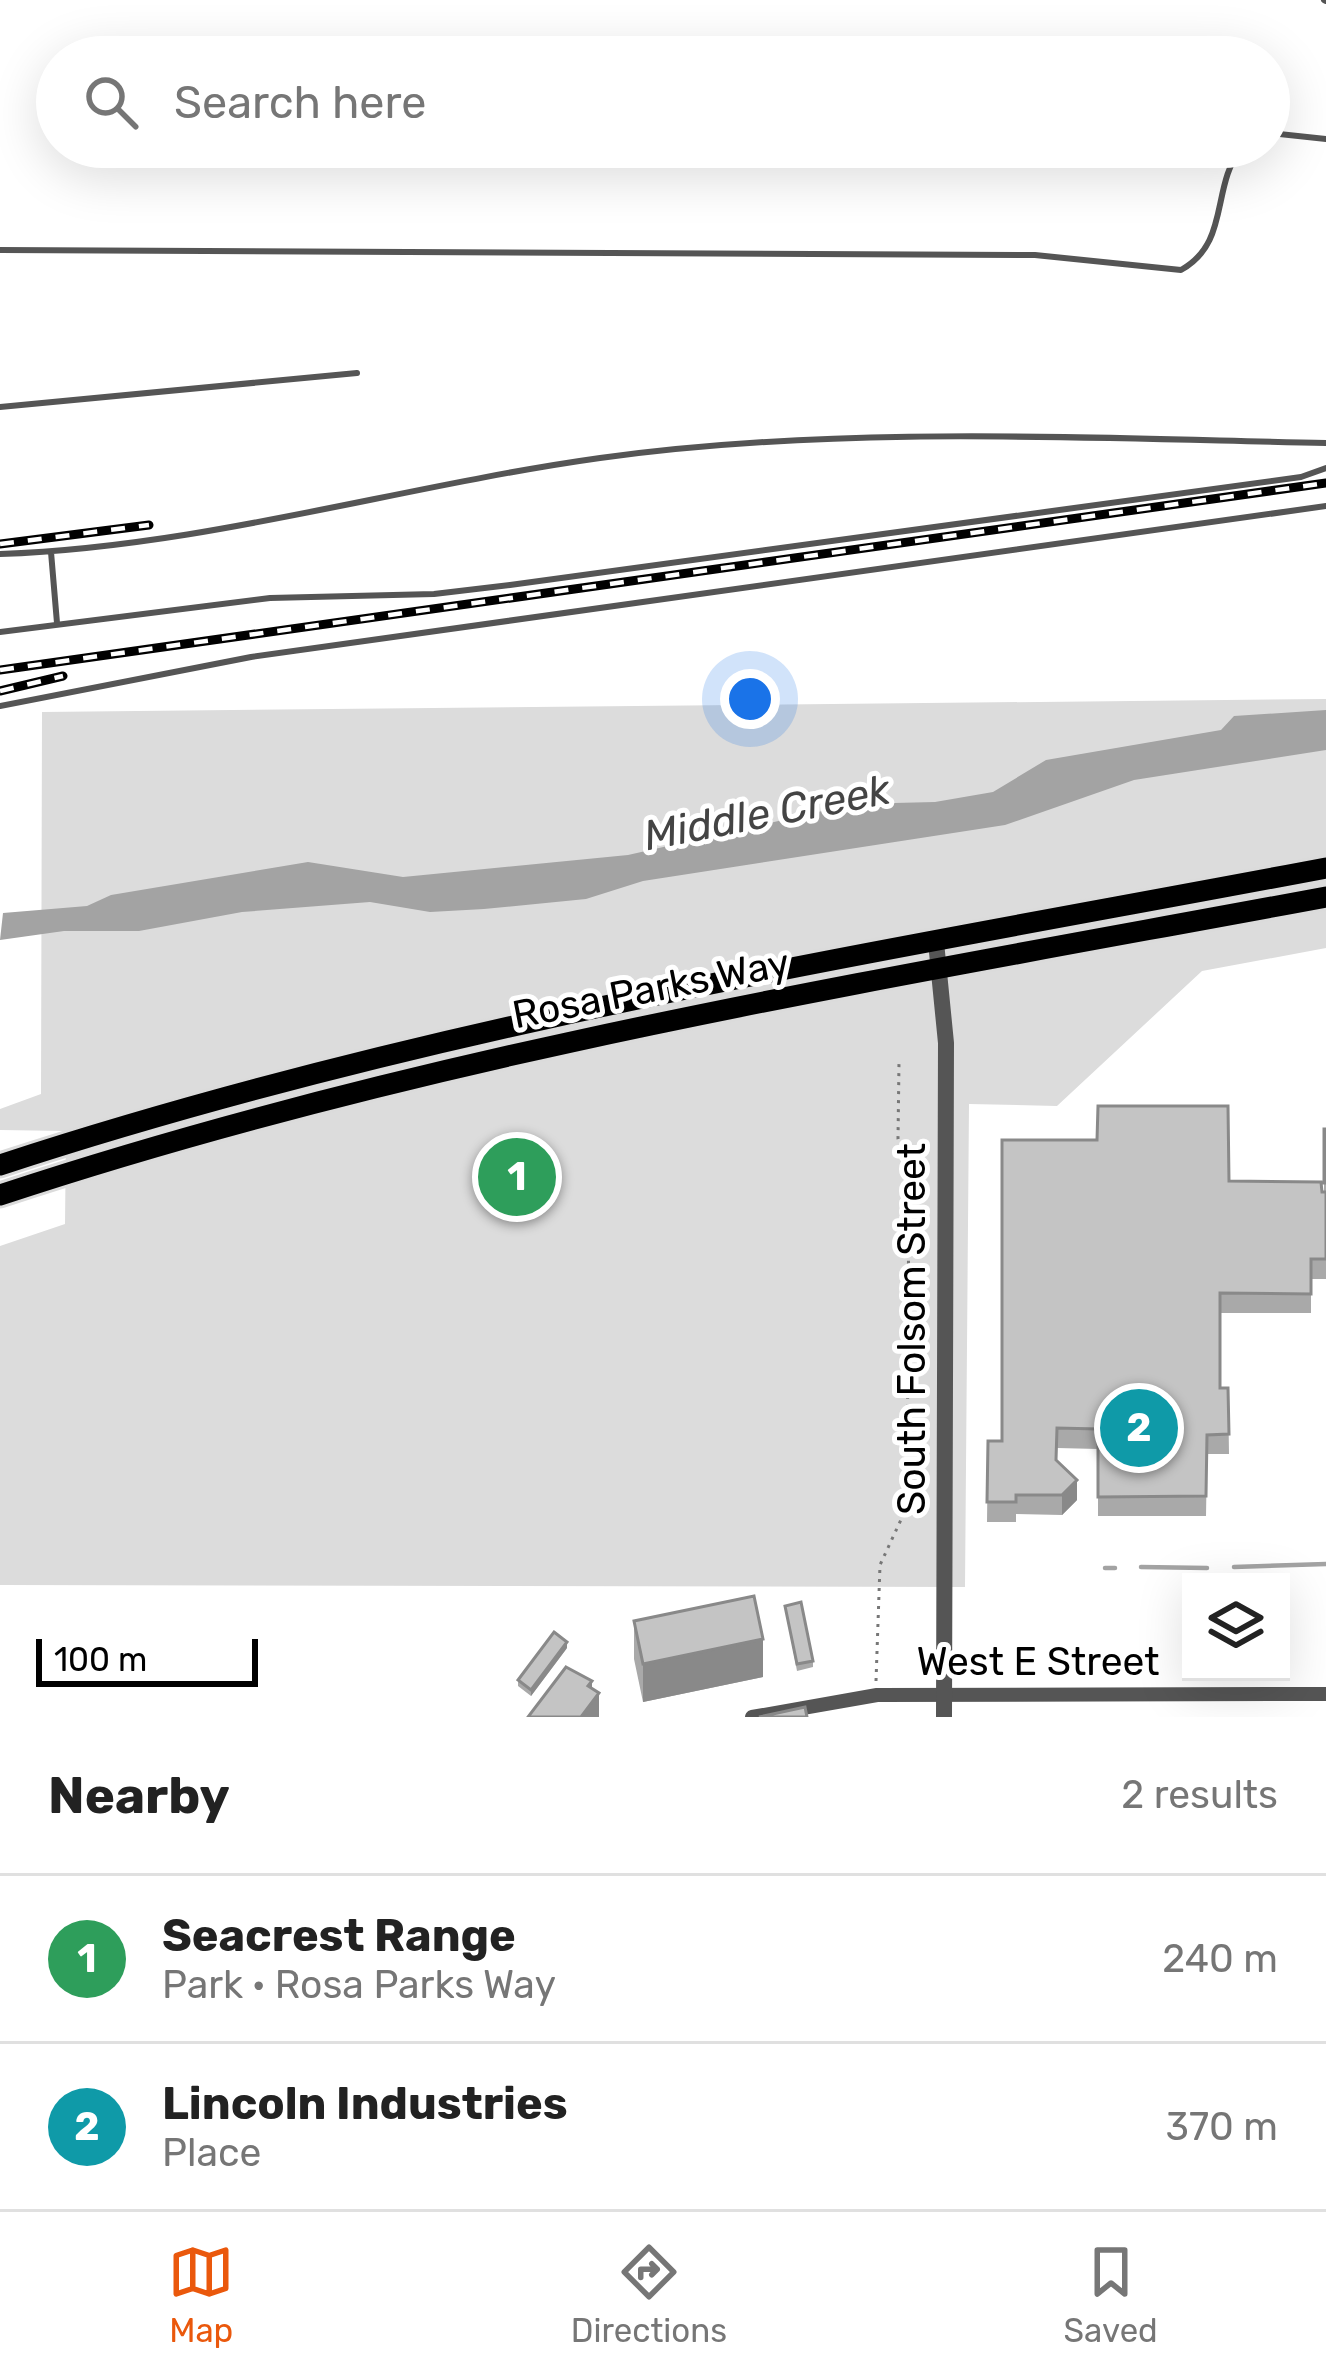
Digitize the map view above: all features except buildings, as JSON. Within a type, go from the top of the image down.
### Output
[{"type":"highway","name":"Rosa Parks Way","points":[[0,1165],[168,1112],[443,1040],[1326,868]]},
{"type":"highway","name":"Rosa Parks Way","points":[[0,1195],[194,1134],[449,1067],[1326,897]]},
{"type":"street","name":"South Folsom Street","points":[[936,942],[946,1043],[944,1717]]},
{"type":"street","name":"West E Street","points":[[752,1717],[877,1695],[1326,1694]]},
{"type":"lane","points":[[1290,135],[1326,139]]},
{"type":"lane","points":[[0,250],[1035,255],[1181,270],[1198,261],[1216,232],[1229,168]]},
{"type":"lane","points":[[0,407],[356,373]]},
{"type":"lane","points":[[0,554],[152,541],[405,491],[677,448],[868,439],[1326,443]]},
{"type":"lane","points":[[0,632],[269,598],[434,594],[531,583],[1233,487],[1326,468]]},
{"type":"lane","points":[[0,706],[251,657],[1326,506]]},
{"type":"lane","points":[[51,552],[57,622]]},
{"type":"path","points":[[877,1695],[880,1564],[904,1511],[907,1491],[909,1180],[898,1139],[899,1062]]},
{"type":"shaded area","points":[[1326,699],[1326,948],[1202,971],[1057,1106],[969,1104],[965,1587],[0,1585],[0,1246],[65,1224],[66,1131],[0,1130],[0,1109],[41,1094],[42,712]]},
{"type":"shaded area","points":[[1326,710],[1326,750],[1134,780],[1005,825],[643,881],[586,899],[430,912],[370,902],[242,912],[139,931],[64,931],[0,940],[3,913],[87,906],[111,895],[308,862],[403,877],[628,855],[853,804],[935,802],[993,792],[1046,760],[1221,730],[1234,716]]},
{"type":"waterway","points":[[1234,1567],[1326,1564]]},
{"type":"waterway","points":[[1141,1567],[1207,1568]]},
{"type":"waterway","points":[[1105,1568],[1115,1568]]},
{"type":"railway","points":[[0,670],[1326,483]]},
{"type":"railway","points":[[0,544],[149,525]]},
{"type":"railway","points":[[0,691],[63,676]]},
{"type":"place","name":"Seacrest Range","points":[[517,1177]]},
{"type":"place","name":"Lincoln Industries","points":[[1139,1428]]},
{"type":"water label","name":"Middle Creek","points":[[767,813]]}]
